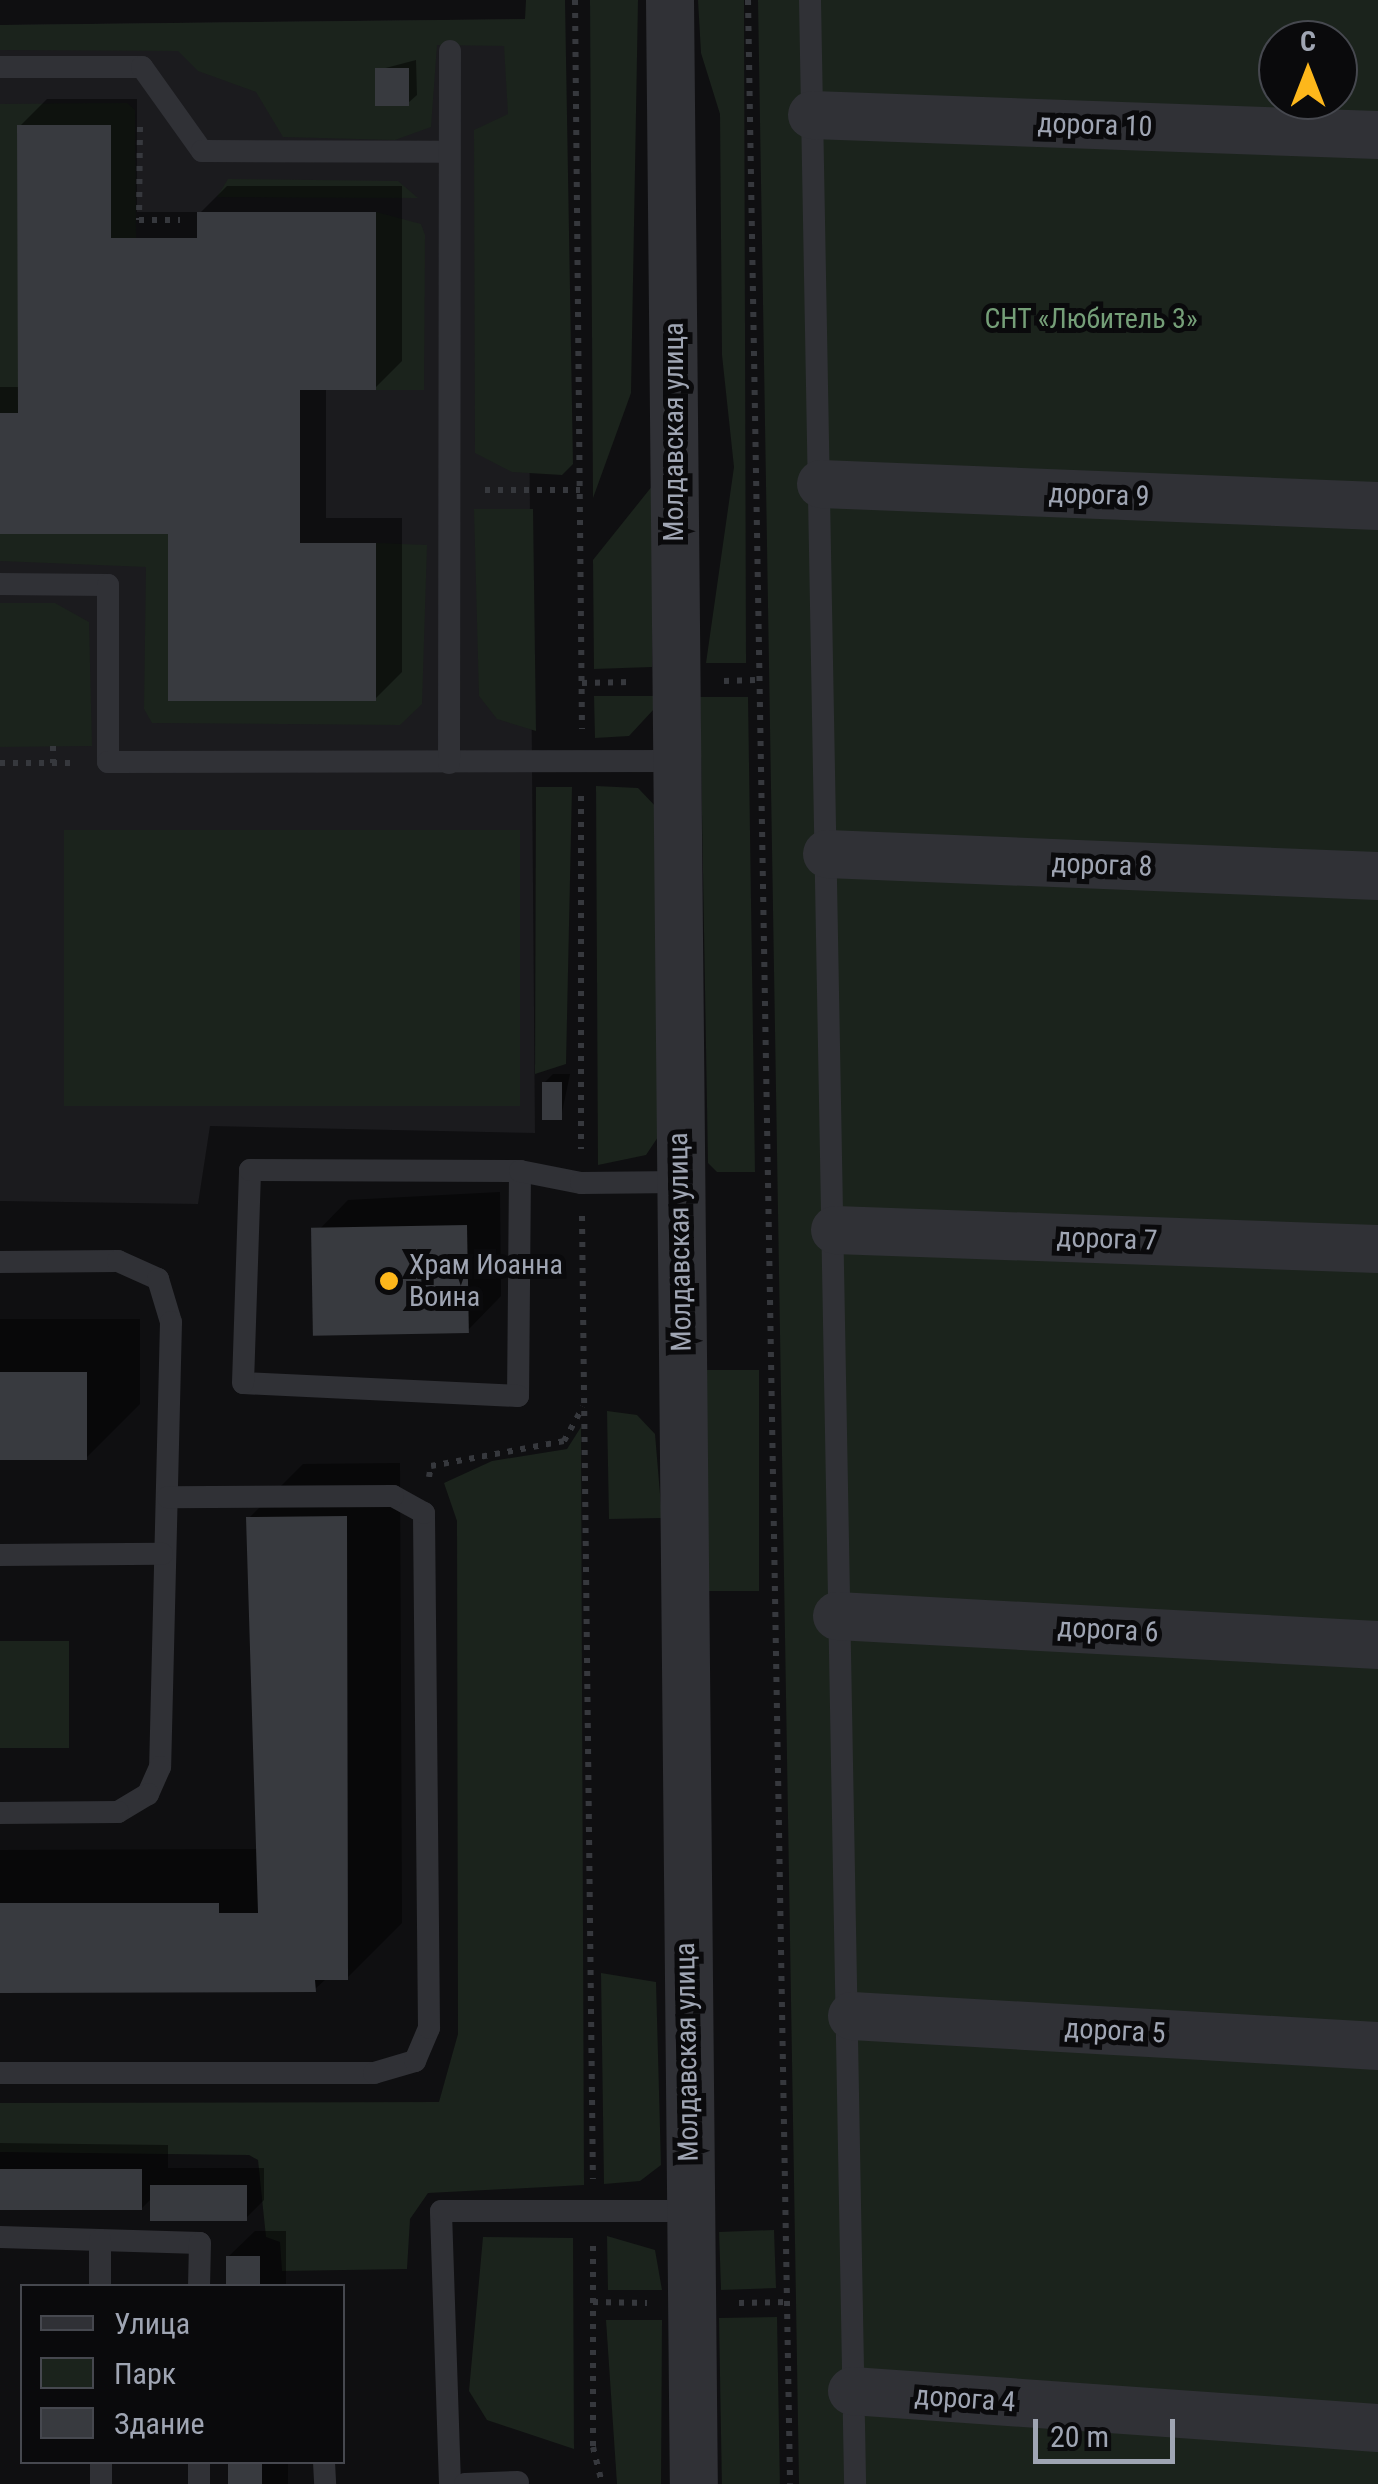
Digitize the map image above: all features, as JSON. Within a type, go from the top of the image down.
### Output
[{"type":"street","name":"Молдавская улица","points":[[670,0],[688,2212],[694,2484]]},
{"type":"street","name":"дорога 10","points":[[812,115],[1378,135]]},
{"type":"street","name":"дорога 9","points":[[821,484],[1378,506]]},
{"type":"street","name":"дорога 8","points":[[827,854],[1378,876]]},
{"type":"street","name":"дорога 7","points":[[836,1230],[1378,1249]]},
{"type":"street","name":"дорога 6","points":[[837,1616],[1378,1644]]},
{"type":"street","name":"дорога 5","points":[[852,2016],[1378,2046]]},
{"type":"street","name":"дорога 4","points":[[852,2392],[1378,2428]]},
{"type":"lane","points":[[810,0],[836,1230],[837,1616],[852,2016],[855,2484]]},
{"type":"lane","points":[[450,51],[450,763]]},
{"type":"lane","points":[[0,67],[142,67],[202,151],[448,152]]},
{"type":"lane","points":[[0,584],[108,585],[108,762],[676,760]]},
{"type":"lane","points":[[520,1171],[518,1396],[244,1383],[250,1170],[520,1171],[582,1183],[679,1182]]},
{"type":"lane","points":[[0,1262],[118,1261],[158,1279],[171,1322],[168,1497],[162,1554],[160,1767],[148,1794],[118,1812],[0,1813]]},
{"type":"lane","points":[[0,2072],[374,2073],[415,2061],[429,2028],[424,1513],[393,1496],[168,1497]]},
{"type":"lane","points":[[0,1555],[162,1554]]},
{"type":"lane","points":[[450,2484],[441,2211],[688,2212]]},
{"type":"lane","points":[[0,2237],[200,2243],[200,2284]]},
{"type":"lane","points":[[100,2240],[100,2284]]},
{"type":"lane","points":[[465,2484],[518,2482]]},
{"type":"path","points":[[574,0],[593,2447],[602,2484]]},
{"type":"path","points":[[748,0],[790,2484]]},
{"type":"path","points":[[140,114],[138,220],[180,220]]},
{"type":"path","points":[[492,490],[580,490]]},
{"type":"path","points":[[53,746],[53,763]]},
{"type":"path","points":[[0,763],[76,763]]},
{"type":"path","points":[[430,1466],[564,1442],[585,1404]]},
{"type":"shaded area","points":[[526,19],[535,1133],[210,1126],[198,1204],[0,1201],[0,25]]},
{"type":"green space","points":[[526,0],[565,0],[573,464],[562,475],[512,472],[475,453],[474,130],[508,114],[504,46],[437,45],[431,127],[395,140],[283,137],[256,92],[198,71],[178,51],[0,50],[0,25],[525,19]],"holes":[[[409,68],[409,105],[376,106],[376,69]]]},
{"type":"green space","points":[[590,0],[638,0],[631,393],[593,498]]},
{"type":"green space","points":[[698,0],[744,0],[746,663],[706,663],[734,467],[722,355],[720,114],[701,53]]},
{"type":"green space","name":"СНТ «Любитель 3»","points":[[758,0],[1378,0],[1378,2484],[799,2484]]},
{"type":"green space","points":[[127,103],[135,110],[136,238],[111,238],[111,125],[18,125],[18,413],[0,413],[0,104]]},
{"type":"green space","points":[[228,179],[398,181],[418,198],[217,197]]},
{"type":"green space","points":[[376,212],[421,224],[425,235],[424,390],[376,390]]},
{"type":"green space","points":[[653,485],[652,667],[594,669],[593,560]]},
{"type":"green space","points":[[474,509],[533,509],[536,731],[497,719],[479,696]]},
{"type":"green space","points":[[0,534],[168,534],[168,701],[376,701],[376,543],[427,545],[422,704],[400,725],[152,723],[144,709],[146,567],[0,561]]},
{"type":"green space","points":[[0,603],[55,603],[89,622],[92,746],[0,747]]},
{"type":"green space","points":[[594,696],[655,696],[654,709],[629,736],[595,738]]},
{"type":"green space","points":[[700,697],[748,697],[755,1172],[717,1172],[708,1163]]},
{"type":"green space","points":[[596,786],[638,788],[659,810],[658,1137],[646,1155],[598,1165]]},
{"type":"green space","points":[[536,787],[572,787],[566,1064],[535,1074]]},
{"type":"green space","points":[[64,830],[520,830],[520,1106],[64,1106]]},
{"type":"green space","points":[[705,1370],[759,1370],[759,1591],[705,1591]]},
{"type":"green space","points":[[607,1411],[637,1415],[655,1434],[662,1518],[609,1519]]},
{"type":"green space","points":[[581,1427],[584,2185],[428,2193],[410,2219],[407,2269],[282,2271],[280,2242],[266,2237],[258,2160],[249,2155],[0,2152],[0,2103],[439,2102],[458,2034],[457,1521],[444,1483],[492,1461],[567,1449]]},
{"type":"green space","points":[[0,1641],[69,1641],[69,1748],[0,1748]]},
{"type":"green space","points":[[601,1973],[656,1982],[661,2165],[640,2181],[604,2184]]},
{"type":"green space","points":[[774,2230],[776,2288],[721,2290],[719,2232]]},
{"type":"green space","points":[[607,2236],[655,2250],[662,2290],[608,2290]]},
{"type":"green space","points":[[483,2237],[573,2238],[574,2449],[487,2420],[469,2391]]},
{"type":"green space","points":[[777,2317],[780,2484],[722,2484],[719,2318]]},
{"type":"green space","points":[[606,2320],[662,2320],[661,2484],[617,2484]]},
{"type":"building","points":[[375,68],[409,68],[409,106],[375,106]]},
{"type":"building","points":[[17,125],[111,125],[111,238],[197,238],[197,212],[376,212],[376,390],[300,390],[300,543],[376,543],[376,701],[168,701],[168,534],[0,534],[0,413],[18,413]]},
{"type":"building","points":[[542,1082],[562,1082],[562,1120],[542,1120]]},
{"type":"building","name":"Храм Иоанна Воина","points":[[467,1225],[469,1333],[313,1336],[311,1228]]},
{"type":"building","points":[[0,1372],[87,1372],[87,1460],[0,1460]]},
{"type":"building","points":[[347,1516],[348,1980],[315,1980],[316,1992],[0,1993],[0,1903],[219,1903],[219,1913],[258,1913],[246,1517]]},
{"type":"building","points":[[0,2169],[142,2169],[142,2210],[0,2210]]},
{"type":"building","points":[[150,2185],[247,2185],[247,2221],[150,2221]]},
{"type":"building","points":[[226,2256],[260,2256],[260,2284],[226,2284]]},
{"type":"building","points":[[228,2464],[262,2464],[262,2484],[228,2484]]},
{"type":"place","name":"Храм Иоанна Воина","points":[[389,1281]]}]
